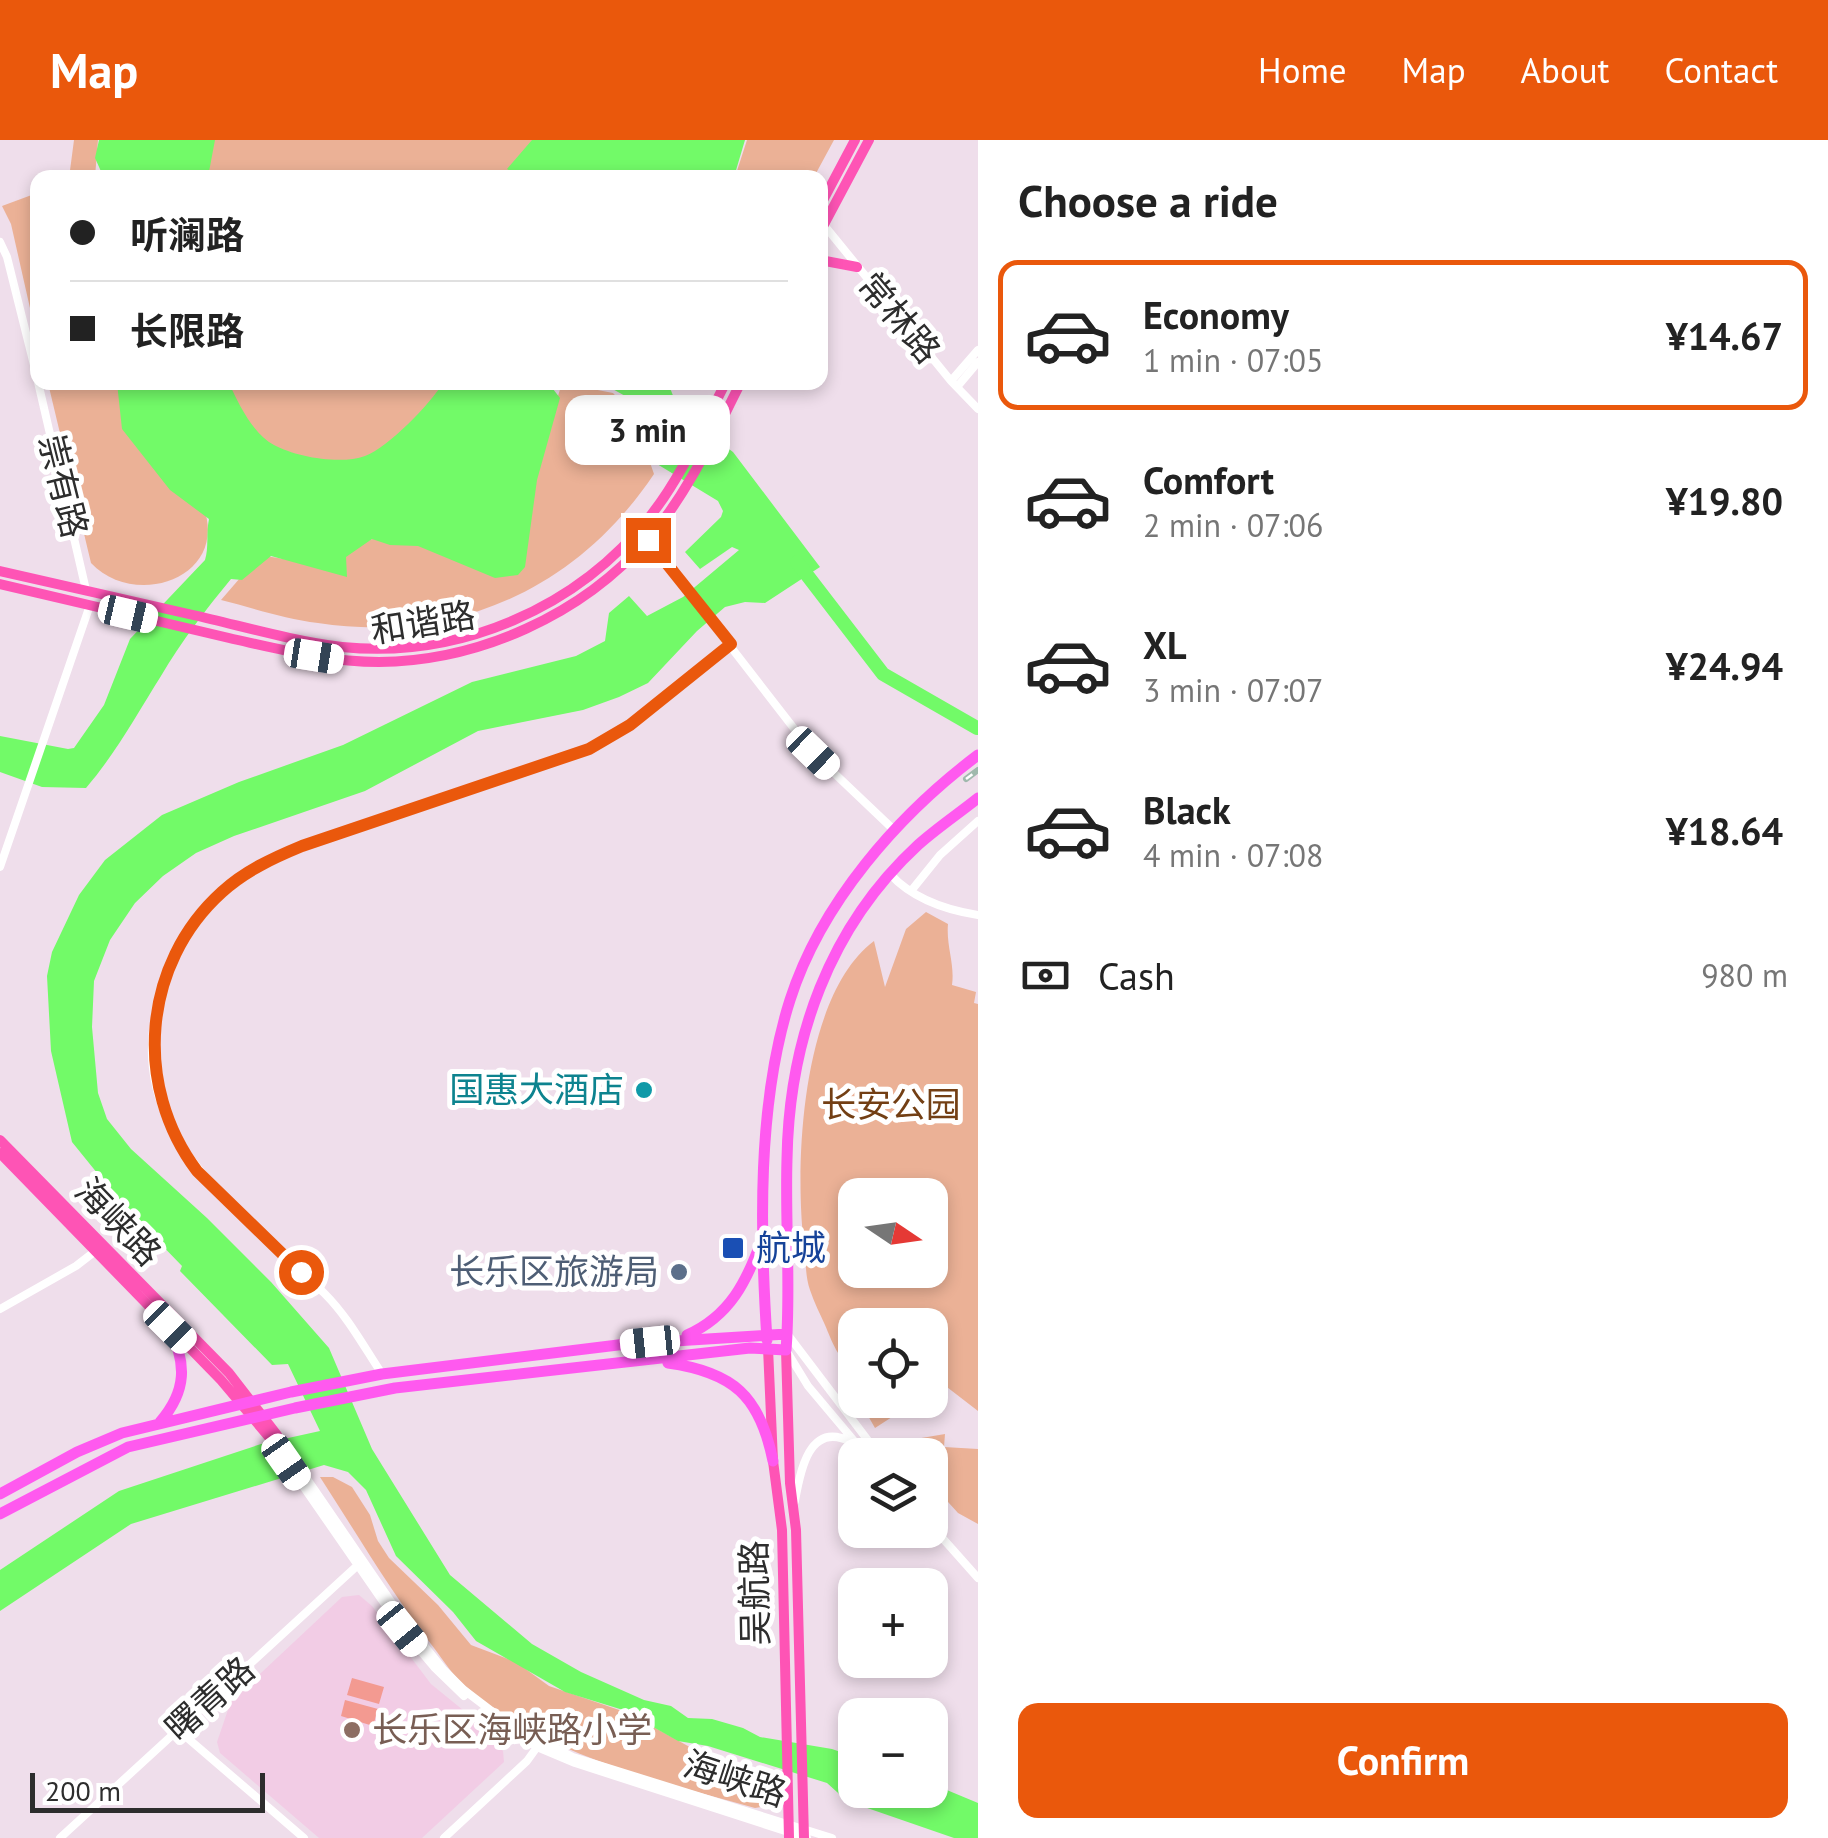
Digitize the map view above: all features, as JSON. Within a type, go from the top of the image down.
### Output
[{"type":"highway","points":[[768,1348],[766,1117],[790,999],[822,932],[894,830],[945,780],[978,756]]},
{"type":"highway","points":[[0,1514],[128,1447],[295,1408],[396,1388],[768,1348],[786,1350],[787,1156],[795,1074],[804,1033],[831,958],[868,900],[920,844],[978,798]]},
{"type":"highway","points":[[673,1340],[706,1325],[736,1298],[765,1230]]},
{"type":"highway","points":[[765,1280],[777,1286],[787,1278]]},
{"type":"highway","points":[[160,1422],[176,1399],[184,1373],[170,1327]]},
{"type":"highway","points":[[0,1494],[92,1446],[160,1422],[291,1392],[382,1374],[673,1340],[787,1334]]},
{"type":"highway","points":[[649,1360],[705,1369],[729,1381],[762,1419],[773,1461]]},
{"type":"main road","points":[[828,191],[855,140]]},
{"type":"main road","points":[[828,217],[869,140]]},
{"type":"main road","points":[[828,262],[857,268]]},
{"type":"main road","name":"和谐路","points":[[0,584],[342,660],[413,660],[448,654],[507,636],[580,600],[648,540],[722,390]]},
{"type":"main road","name":"和谐路","points":[[0,571],[342,647],[420,646],[472,636],[539,609],[580,583],[641,528],[677,487],[716,431],[737,390]]},
{"type":"main road","name":"海峡路","points":[[0,1140],[170,1327],[246,1402],[273,1436]]},
{"type":"main road","name":"海峡路","points":[[0,1153],[229,1373],[246,1402]]},
{"type":"main road","name":"吴航路","points":[[768,1348],[770,1423],[782,1530],[789,1832]]},
{"type":"main road","name":"吴航路","points":[[786,1350],[805,1836]]},
{"type":"main road","points":[[770,1423],[781,1414],[787,1422]]},
{"type":"street","name":"常林路","points":[[828,235],[978,409]]},
{"type":"street","name":"崇有路","points":[[0,242],[8,256],[30,348]]},
{"type":"street","points":[[954,384],[978,350]]},
{"type":"street","points":[[954,384],[978,362]]},
{"type":"street","name":"崇有路","points":[[40,390],[86,590]]},
{"type":"street","points":[[648,540],[813,753],[894,830]]},
{"type":"street","points":[[0,867],[92,606]]},
{"type":"street","points":[[382,1374],[332,1301],[218,1193],[182,1152],[162,1103],[153,1047],[160,1000],[178,952],[212,902],[262,864],[302,846],[589,749],[630,725],[731,644]]},
{"type":"street","points":[[911,892],[940,855],[978,821]]},
{"type":"street","points":[[890,874],[911,892],[978,916]]},
{"type":"street","points":[[0,1309],[98,1249]]},
{"type":"street","points":[[787,1334],[866,1438]]},
{"type":"street","points":[[786,1350],[808,1386],[851,1438]]},
{"type":"street","name":"海峡路","points":[[273,1436],[407,1626],[464,1690],[510,1725],[539,1745],[573,1757],[789,1832],[832,1838]]},
{"type":"street","points":[[794,1511],[806,1456],[827,1437],[842,1438]]},
{"type":"street","points":[[948,1544],[978,1578]]},
{"type":"street","name":"曙青路","points":[[60,1838],[360,1563]]},
{"type":"street","points":[[177,1728],[304,1838]]},
{"type":"street","points":[[444,1838],[527,1761],[539,1745]]},
{"type":"shaded area","points":[[99,140],[215,140],[209,170],[100,170],[95,158]]},
{"type":"shaded area","points":[[532,140],[745,140],[736,170],[507,169]]},
{"type":"shaded area","points":[[118,390],[233,390],[247,417],[266,440],[306,456],[344,460],[365,456],[385,444],[438,390],[554,390],[560,398],[537,480],[525,567],[518,575],[495,578],[418,546],[390,545],[372,539],[346,557],[347,577],[271,556],[242,580],[231,579],[212,602],[86,788],[42,787],[0,772],[0,736],[74,748],[104,705],[130,639],[205,560],[209,519],[170,490],[122,429]]},
{"type":"shaded area","points":[[614,390],[671,390],[680,413],[733,452],[820,567],[765,603],[725,607],[648,683],[619,697],[583,710],[478,731],[365,791],[234,836],[196,853],[163,876],[135,903],[110,940],[94,981],[92,1027],[98,1093],[107,1119],[131,1149],[271,1282],[329,1348],[372,1449],[450,1575],[532,1644],[581,1672],[644,1700],[671,1706],[688,1718],[712,1719],[760,1737],[838,1751],[838,1793],[827,1783],[708,1746],[678,1741],[623,1710],[565,1692],[476,1641],[453,1612],[396,1556],[366,1490],[348,1472],[324,1465],[131,1524],[0,1611],[0,1570],[119,1491],[261,1444],[320,1431],[288,1364],[272,1365],[180,1271],[182,1266],[123,1205],[72,1142],[51,1051],[47,976],[52,952],[79,895],[105,860],[162,815],[239,782],[343,745],[472,682],[576,656],[605,641],[609,613],[629,596],[647,616],[683,597],[739,550],[732,547],[700,569],[685,552],[723,511],[718,501],[657,464],[640,418],[627,397]]},
{"type":"shaded area","name":"长乐区海峡路小学","points":[[359,1595],[372,1606],[431,1684],[474,1719],[503,1751],[504,1762],[422,1838],[319,1838],[220,1753],[217,1742],[231,1701],[342,1597]]},
{"type":"shaded area","points":[[352,1678],[384,1687],[379,1704],[347,1695]]},
{"type":"shaded area","points":[[345,1700],[378,1709],[373,1726],[341,1716]]},
{"type":"shaded area","points":[[948,1790],[978,1803],[978,1838],[954,1838],[867,1808],[948,1808]]},
{"type":"green space","points":[[74,140],[98,140],[96,170],[70,170]]},
{"type":"green space","points":[[195,140],[549,140],[538,170],[188,170]]},
{"type":"green space","points":[[747,140],[834,140],[818,170],[737,170]]},
{"type":"green space","points":[[30,196],[30,308],[11,224],[2,206]]},
{"type":"green space","points":[[50,390],[124,390],[204,508],[208,533],[203,553],[190,569],[173,579],[152,585],[130,584],[109,577],[91,563]]},
{"type":"green space","points":[[222,390],[458,390],[389,467],[276,464]]},
{"type":"green space","points":[[560,390],[613,393],[633,414],[654,474],[623,514],[588,549],[550,577],[508,599],[464,615],[417,625],[318,623],[221,600],[260,555],[320,565],[378,536],[550,422]]},
{"type":"green space","name":"长安公园","points":[[926,912],[948,924],[952,985],[976,992],[974,1003],[978,1004],[978,1411],[948,1388],[948,1308],[838,1308],[838,1353],[807,1279],[801,1170],[808,1082],[818,1039],[831,1000],[850,966],[874,941],[885,987],[906,929]]},
{"type":"green space","points":[[869,1418],[890,1418],[875,1428]]},
{"type":"green space","points":[[948,1447],[978,1449],[978,1524],[948,1502]]},
{"type":"green space","points":[[320,1477],[333,1477],[352,1487],[370,1515],[378,1541],[389,1558],[438,1605],[471,1645],[516,1662],[549,1686],[628,1713],[697,1751],[765,1777],[767,1806],[755,1808],[602,1762],[564,1747],[494,1709],[448,1667],[389,1585]]},
{"type":"waterway","points":[[797,562],[883,674],[977,728]]},
{"type":"railway","points":[[966,779],[978,770]]},
{"type":"place","name":"国惠大酒店","points":[[644,1090]]},
{"type":"place","name":"航城","points":[[733,1248]]},
{"type":"place","name":"长乐区旅游局","points":[[679,1272]]},
{"type":"place","name":"长乐区海峡路小学","points":[[352,1730]]},
{"type":"route","points":[[301,1272],[197,1171],[182,1152],[166,1116],[154,1066],[153,1034],[164,984],[178,952],[212,902],[262,864],[302,846],[589,749],[630,725],[731,644],[648,540]]}]
